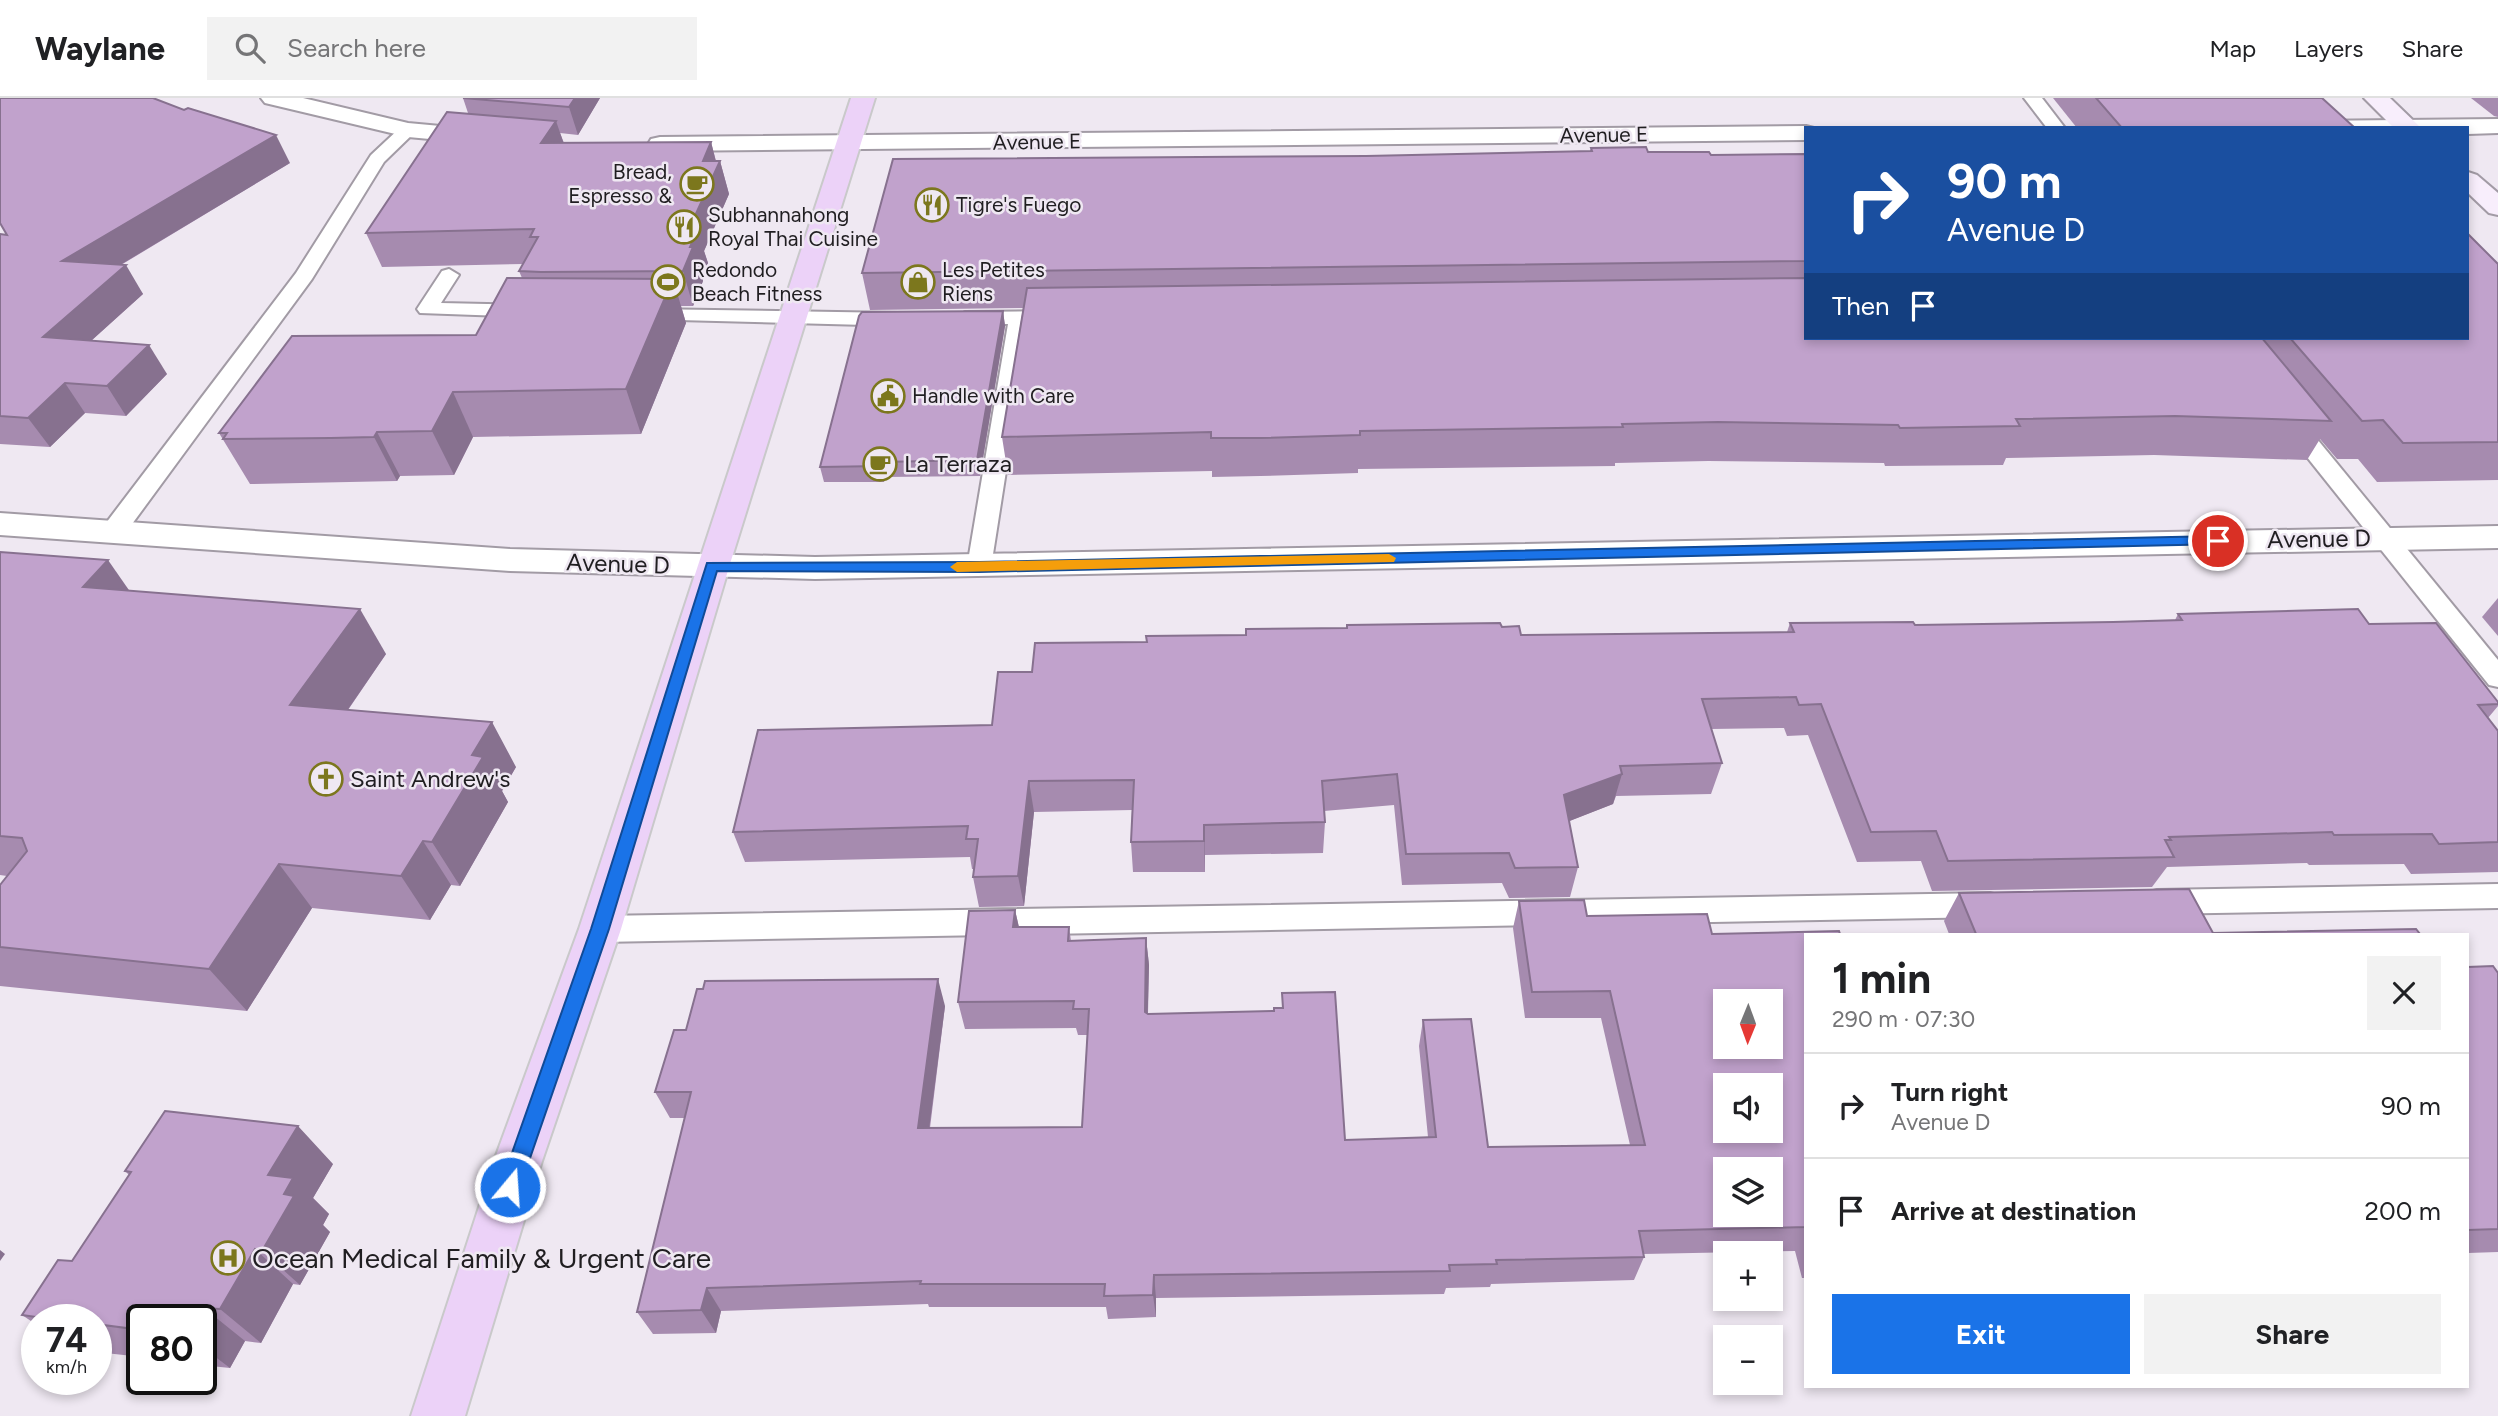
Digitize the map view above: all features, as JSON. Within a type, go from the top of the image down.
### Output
[{"type":"highway","points":[[438,1416],[518,1161],[600,929],[712,567],[863,98]]},
{"type":"main road","points":[[2376,98],[2408,126]]},
{"type":"main road","points":[[2469,181],[2498,207]]},
{"type":"street","points":[[273,98],[408,130],[504,139]]},
{"type":"street","points":[[2469,126],[2498,126]]},
{"type":"street","name":"Avenue E","points":[[637,145],[1804,132]]},
{"type":"street","name":"Avenue D","points":[[0,524],[510,560],[712,567],[979,567],[2383,537],[2498,537]]},
{"type":"lane","points":[[2033,98],[2054,126]]},
{"type":"lane","points":[[112,533],[305,275],[377,159],[408,130]]},
{"type":"lane","points":[[449,275],[427,309],[544,316],[529,323],[467,326]]},
{"type":"lane","points":[[628,315],[738,314],[792,320],[914,319]]},
{"type":"lane","points":[[941,318],[1074,317]]},
{"type":"lane","points":[[979,567],[1018,318]]},
{"type":"lane","points":[[2274,401],[2498,678]]},
{"type":"lane","points":[[2122,902],[2498,896]]},
{"type":"lane","points":[[600,929],[2024,904]]},
{"type":"building","points":[[0,98],[153,98],[184,110],[188,108],[276,135],[62,261],[126,265],[43,337],[149,345],[107,386],[65,383],[28,418],[0,416],[0,234],[7,235],[0,223]]},
{"type":"building","points":[[463,98],[575,98],[569,107]]},
{"type":"building","points":[[2096,98],[2322,98],[2353,126],[2120,126]]},
{"type":"building","points":[[447,112],[556,121],[541,143],[711,142],[703,161],[720,161],[689,229],[698,229],[683,271],[519,271],[538,237],[530,237],[534,229],[366,233]]},
{"type":"building","points":[[1646,147],[1648,152],[1709,152],[1711,155],[1804,154],[1804,261],[862,273],[893,159],[1366,156],[1592,151],[1591,148]]},
{"type":"building","points":[[2469,235],[2498,264],[2498,442],[2403,443],[2383,420],[2362,421],[2292,340],[2469,340]]},
{"type":"building","points":[[507,278],[673,279],[626,389],[453,392],[432,431],[377,432],[374,437],[331,438],[223,439],[227,433],[219,433],[292,336],[476,335]]},
{"type":"building","points":[[1804,278],[1804,340],[2264,340],[2331,421],[2175,416],[2016,419],[2020,426],[1900,428],[1898,425],[1718,422],[1622,424],[1623,427],[1360,431],[1360,435],[1260,438],[1211,438],[1211,432],[1002,437],[1027,288]]},
{"type":"building","points":[[1003,311],[977,460],[882,462],[881,466],[820,467],[862,312]]},
{"type":"building","points":[[0,552],[108,560],[83,587],[360,609],[290,705],[492,722],[472,755],[483,757],[432,842],[423,841],[401,876],[279,864],[209,969],[0,947],[0,885],[27,851],[22,838],[0,836]]},
{"type":"building","points":[[2358,609],[2369,624],[2436,623],[2498,702],[2478,705],[2498,731],[2498,842],[2439,844],[2432,834],[2334,835],[2332,832],[2169,837],[2171,840],[2165,840],[2174,857],[1948,861],[1936,831],[1871,832],[1821,704],[1799,705],[1796,697],[1702,699],[1722,763],[1620,766],[1622,774],[1564,795],[1578,867],[1515,868],[1509,853],[1406,854],[1397,774],[1322,781],[1325,822],[1204,825],[1204,841],[1131,842],[1134,780],[1029,781],[1018,876],[973,877],[978,839],[966,839],[968,826],[733,832],[758,730],[992,725],[998,672],[1032,672],[1035,643],[1147,642],[1146,636],[1246,635],[1246,629],[1347,628],[1347,625],[1500,623],[1502,627],[1519,626],[1521,635],[1794,632],[1790,623],[1913,622],[1915,625],[2113,622],[2182,620],[2178,614]]},
{"type":"building","points":[[2189,889],[2213,933],[1976,933],[1959,893]]},
{"type":"building","points":[[1584,900],[1587,916],[1707,914],[1712,934],[1839,931],[1840,933],[1804,933],[1804,1227],[1639,1231],[1644,1257],[1496,1260],[1497,1264],[1449,1265],[1450,1271],[1154,1275],[1153,1295],[1104,1296],[1105,1284],[920,1284],[921,1281],[707,1288],[701,1310],[637,1312],[691,1092],[655,1092],[674,1030],[686,1030],[697,989],[703,989],[705,981],[938,979],[918,1128],[1082,1127],[1089,1009],[1073,1009],[1074,1001],[958,1002],[969,911],[1015,910],[1013,927],[1069,927],[1068,941],[1146,938],[1145,1012],[1148,1014],[1274,1011],[1274,1008],[1283,1008],[1282,993],[1335,992],[1345,1140],[1436,1137],[1423,1020],[1471,1019],[1488,1147],[1645,1145],[1610,991],[1532,992],[1519,901]]},
{"type":"building","points":[[2416,929],[2419,933],[2213,933]]},
{"type":"building","points":[[2493,966],[2498,973],[2498,1229],[2469,1230],[2469,967]]},
{"type":"building","points":[[165,1111],[298,1126],[268,1175],[293,1178],[284,1194],[294,1196],[262,1251],[255,1249],[220,1309],[217,1309],[217,1304],[126,1304],[126,1328],[112,1326],[112,1304],[29,1304],[58,1260],[72,1261],[131,1172],[125,1171]]},
{"type":"slow traffic","points":[[957,567],[1389,558]]},
{"type":"place","name":"Bread, Espresso &","points":[[697,184]]},
{"type":"place","name":"Tigre's Fuego","points":[[932,205]]},
{"type":"place","name":"Subhannahong Royal Thai Cuisine","points":[[684,227]]},
{"type":"place","name":"Redondo Beach Fitness","points":[[668,282]]},
{"type":"place","name":"Les Petites Riens","points":[[918,282]]},
{"type":"place","name":"Handle with Care","points":[[888,396]]},
{"type":"place","name":"La Terraza","points":[[880,464]]},
{"type":"place","name":"Saint Andrew's","points":[[326,779]]},
{"type":"place","name":"Ocean Medical Family & Urgent Care","points":[[228,1258]]},
{"type":"route","points":[[510,1187],[600,929],[712,567],[979,567],[2218,541]]}]
